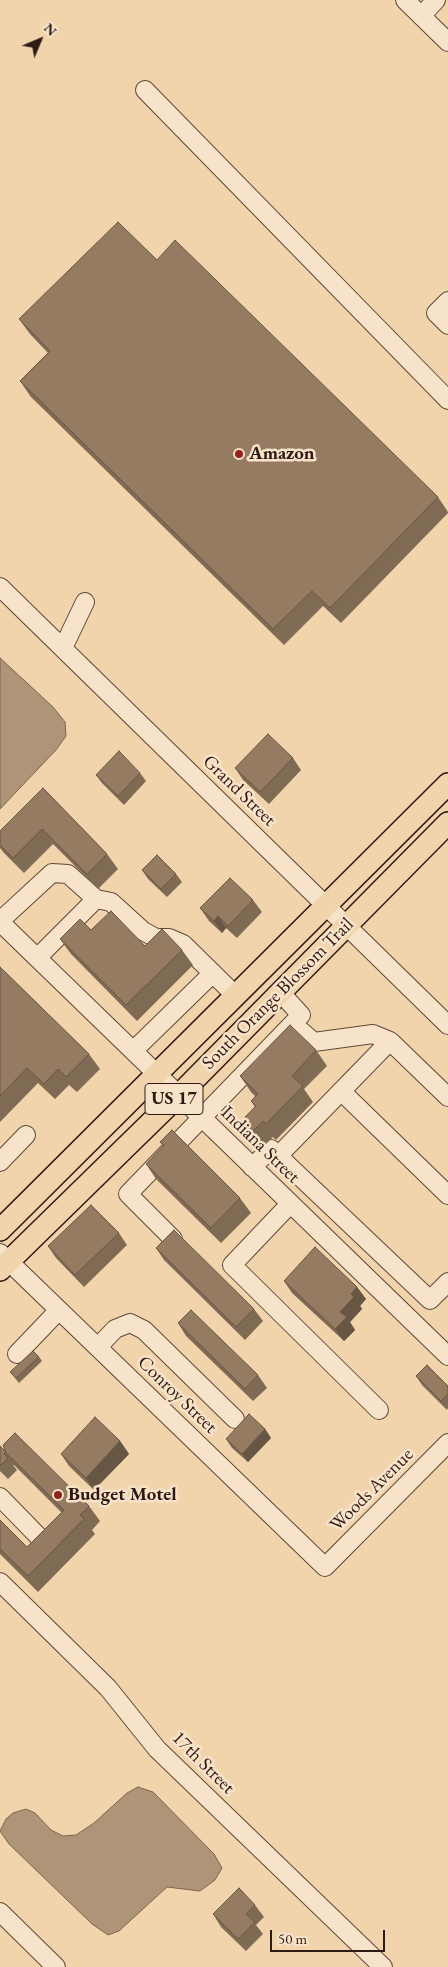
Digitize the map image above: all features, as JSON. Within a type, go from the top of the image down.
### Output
[{"type":"main road","name":"South Orange Blossom Trail","points":[[0,1230],[325,904],[448,784]]},
{"type":"main road","name":"South Orange Blossom Trail","points":[[3,1261],[179,1095],[448,823]]},
{"type":"street","points":[[405,0],[448,42]]},
{"type":"street","points":[[421,16],[436,0]]},
{"type":"street","points":[[145,90],[448,400]]},
{"type":"street","points":[[448,301],[436,313],[448,325]]},
{"type":"street","name":"Grand Street","points":[[0,586],[448,1026]]},
{"type":"street","points":[[63,648],[85,602]]},
{"type":"street","points":[[0,922],[52,873],[68,874],[96,898],[111,902],[143,931],[156,938],[169,938],[183,944],[234,995]]},
{"type":"street","points":[[37,958],[96,898]]},
{"type":"street","name":"Indiana Street","points":[[0,922],[448,1356]]},
{"type":"street","points":[[133,1051],[213,973]]},
{"type":"street","points":[[173,1239],[128,1194],[301,1015],[280,992]]},
{"type":"street","points":[[293,1024],[314,1042],[372,1034],[390,1041],[448,1097]]},
{"type":"street","points":[[278,1156],[390,1041]]},
{"type":"street","points":[[341,1091],[448,1195]]},
{"type":"street","points":[[0,1162],[26,1135]]},
{"type":"street","points":[[252,1167],[271,1149],[430,1300],[448,1282]]},
{"type":"street","points":[[290,1204],[232,1265],[379,1410]]},
{"type":"street","name":"Conroy Street","points":[[3,1261],[98,1347],[325,1567]]},
{"type":"street","points":[[17,1354],[59,1310]]},
{"type":"street","points":[[98,1347],[115,1329],[130,1323],[144,1330],[235,1419]]},
{"type":"street","name":"Woods Avenue","points":[[325,1567],[448,1443]]},
{"type":"street","points":[[0,1497],[38,1536]]},
{"type":"street","name":"17th Street","points":[[0,1582],[108,1688],[157,1749],[383,1967]]},
{"type":"street","points":[[0,1912],[56,1967]]},
{"type":"shaded area","points":[[0,658],[53,707],[65,722],[66,736],[56,750],[0,809]]},
{"type":"shaded area","points":[[138,1787],[153,1792],[214,1854],[222,1868],[215,1880],[200,1891],[167,1887],[119,1931],[108,1935],[92,1924],[9,1844],[0,1831],[6,1819],[13,1813],[26,1809],[35,1813],[51,1830],[63,1836],[76,1835],[94,1823],[127,1793]]},
{"type":"building","name":"Amazon","points":[[118,222],[157,260],[175,240],[438,497],[330,608],[312,591],[273,629],[20,381],[50,351],[19,319]]},
{"type":"building","points":[[268,734],[293,758],[260,792],[235,768]]},
{"type":"building","points":[[119,751],[140,773],[118,796],[96,775]]},
{"type":"building","points":[[43,788],[107,854],[87,874],[42,829],[13,858],[0,845],[0,831]]},
{"type":"building","points":[[157,855],[176,874],[161,889],[142,870]]},
{"type":"building","points":[[230,878],[253,900],[228,926],[218,916],[214,921],[200,908]]},
{"type":"building","points":[[111,911],[145,946],[162,929],[182,950],[126,1005],[60,939],[80,919],[91,930]]},
{"type":"building","points":[[0,967],[89,1054],[66,1077],[58,1069],[44,1084],[27,1068],[0,1096]]},
{"type":"building","points":[[290,1025],[316,1050],[292,1076],[303,1086],[266,1124],[263,1121],[251,1133],[240,1122],[256,1106],[251,1101],[258,1094],[240,1076]]},
{"type":"building","points":[[172,1130],[240,1198],[211,1228],[146,1164],[164,1145],[160,1142]]},
{"type":"building","points":[[91,1205],[119,1233],[75,1275],[48,1246]]},
{"type":"building","points":[[174,1230],[254,1309],[236,1327],[156,1248]]},
{"type":"building","points":[[315,1247],[357,1287],[351,1294],[354,1297],[340,1312],[347,1317],[335,1329],[284,1281]]},
{"type":"building","points":[[191,1310],[258,1375],[245,1389],[178,1323]]},
{"type":"building","points":[[33,1351],[39,1357],[16,1378],[10,1372]]},
{"type":"building","points":[[427,1365],[448,1386],[448,1394],[441,1401],[416,1376]]},
{"type":"building","points":[[249,1414],[265,1429],[242,1454],[226,1439]]},
{"type":"building","points":[[95,1417],[120,1441],[86,1478],[61,1454]]},
{"type":"building","points":[[15,1433],[89,1506],[80,1515],[84,1519],[28,1576],[0,1549],[0,1520],[27,1547],[64,1510],[6,1453],[3,1445]]},
{"type":"building","points":[[0,1446],[6,1452],[4,1454],[8,1458],[0,1466]]},
{"type":"building","points":[[239,1888],[255,1905],[246,1914],[255,1922],[238,1939],[213,1914]]},
{"type":"place","name":"Amazon","points":[[239,454]]},
{"type":"place","name":"Budget Motel","points":[[58,1495]]}]
